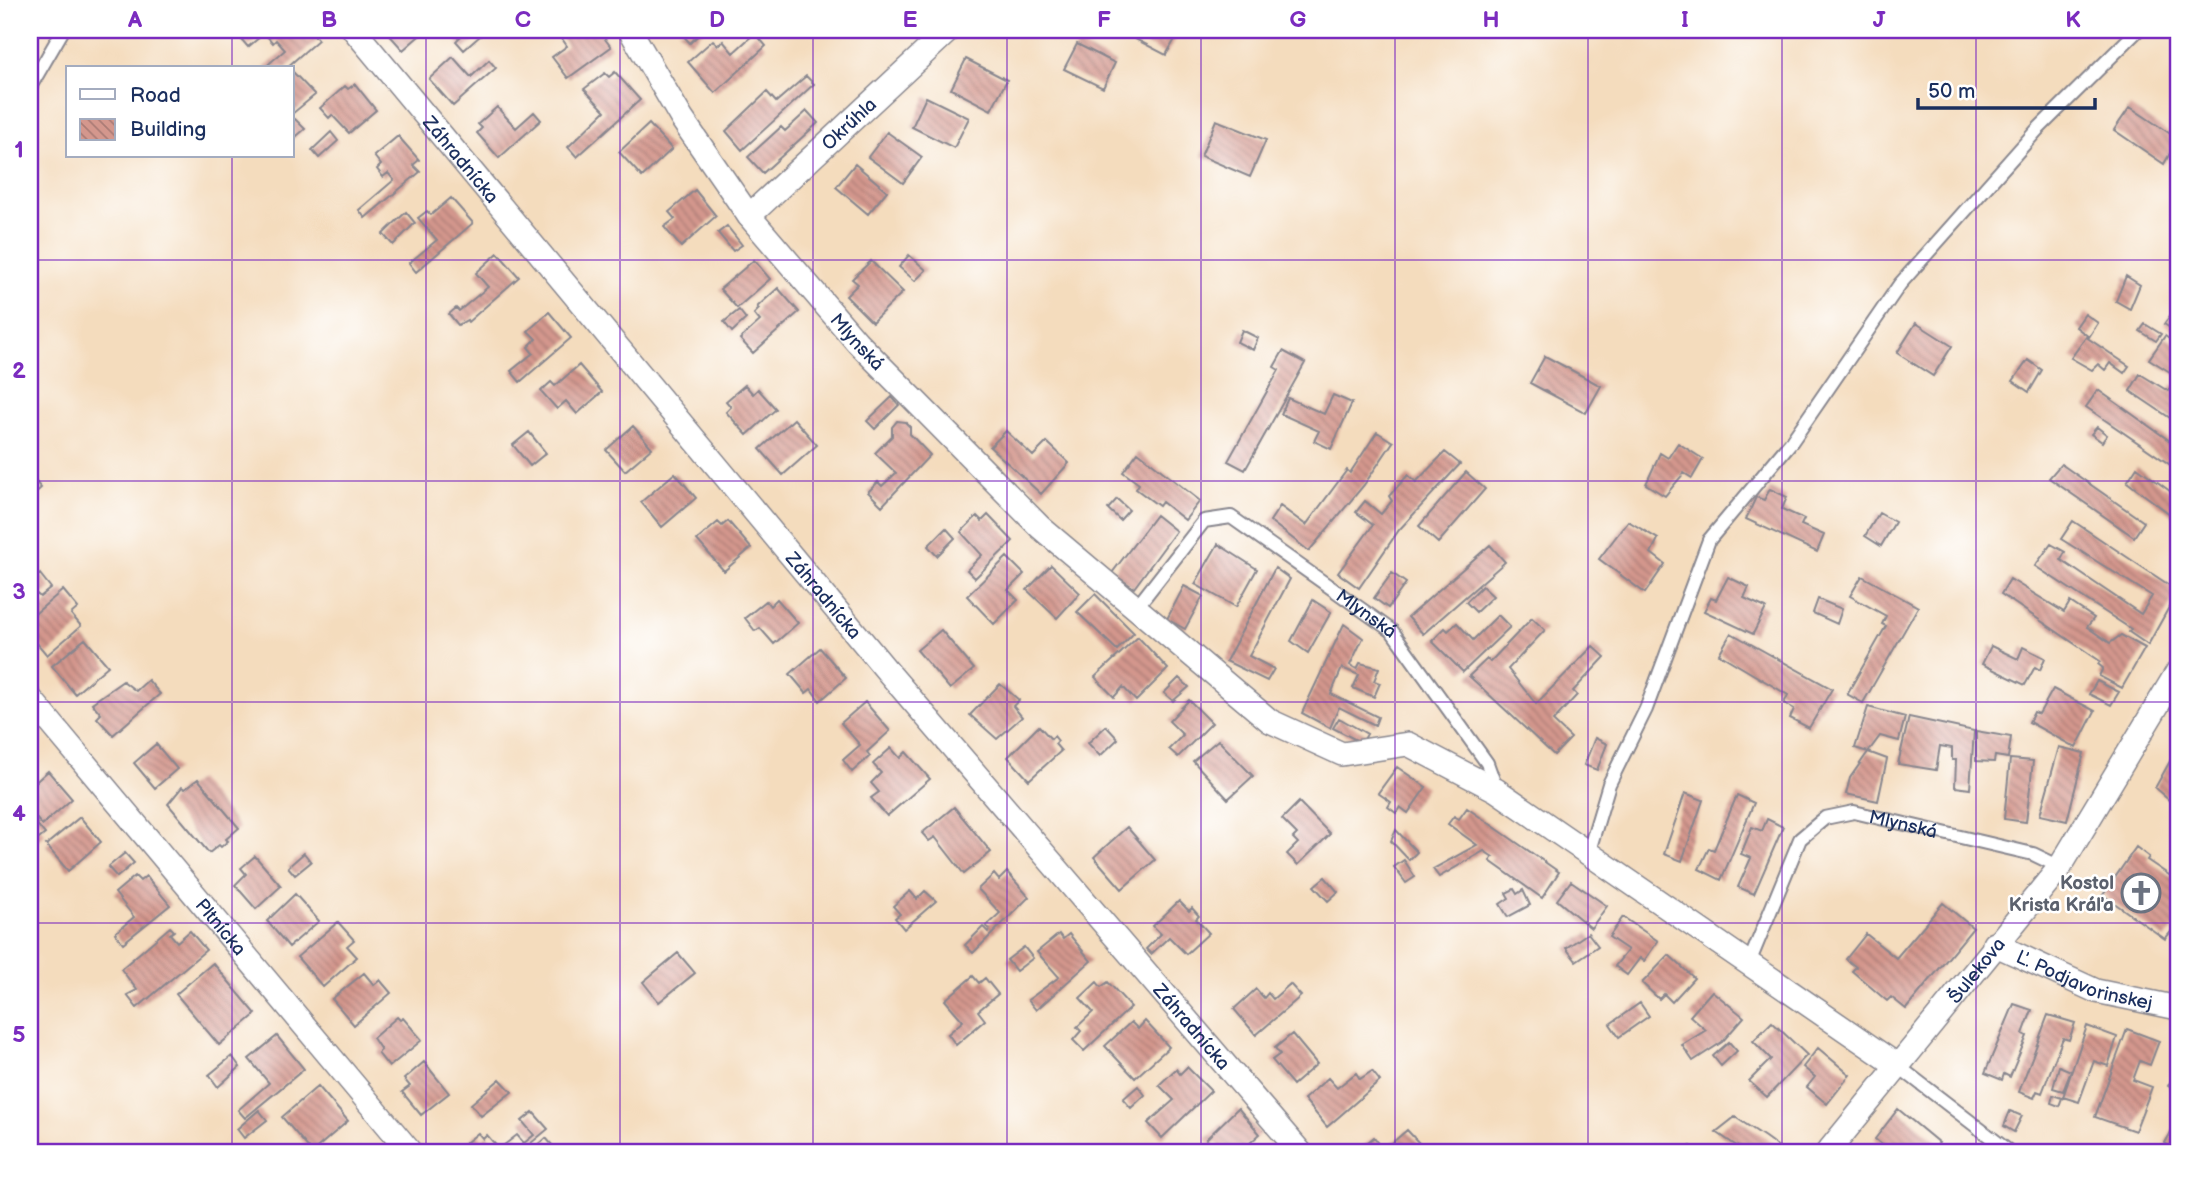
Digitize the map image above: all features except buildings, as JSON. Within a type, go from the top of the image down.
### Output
[{"type":"street","name":"Záhradnícka","points":[[354,30],[888,672],[1301,1153]]},
{"type":"street","name":"Mlynská","points":[[630,30],[681,119],[749,216],[866,352],[1040,527],[1270,721],[1342,754],[1408,744],[1496,790],[1898,1066]]},
{"type":"street","name":"Okrúhla","points":[[749,216],[949,30]]},
{"type":"street","name":"Šulekova","points":[[1827,1153],[2060,866],[2178,671]]},
{"type":"street","name":"Pltnícka","points":[[30,698],[411,1153]]},
{"type":"street","name":"Ľ. Podjavorinskej","points":[[1994,944],[2096,991],[2178,1008]]},
{"type":"lane","points":[[30,87],[63,30]]},
{"type":"lane","points":[[1588,854],[1609,784],[1646,709],[1709,540],[1792,441],[1900,284],[2037,130],[2138,30]]},
{"type":"lane","name":"Mlynská","points":[[1136,608],[1204,521],[1231,517],[1392,631],[1487,763],[1496,790]]},
{"type":"lane","name":"Mlynská","points":[[1749,963],[1800,839],[1825,818],[1854,812],[2033,853],[2060,866]]},
{"type":"lane","points":[[1898,1066],[2011,1153]]},
{"type":"place","name":"Kostol Krista Kráľa","points":[[2141,893]]}]
